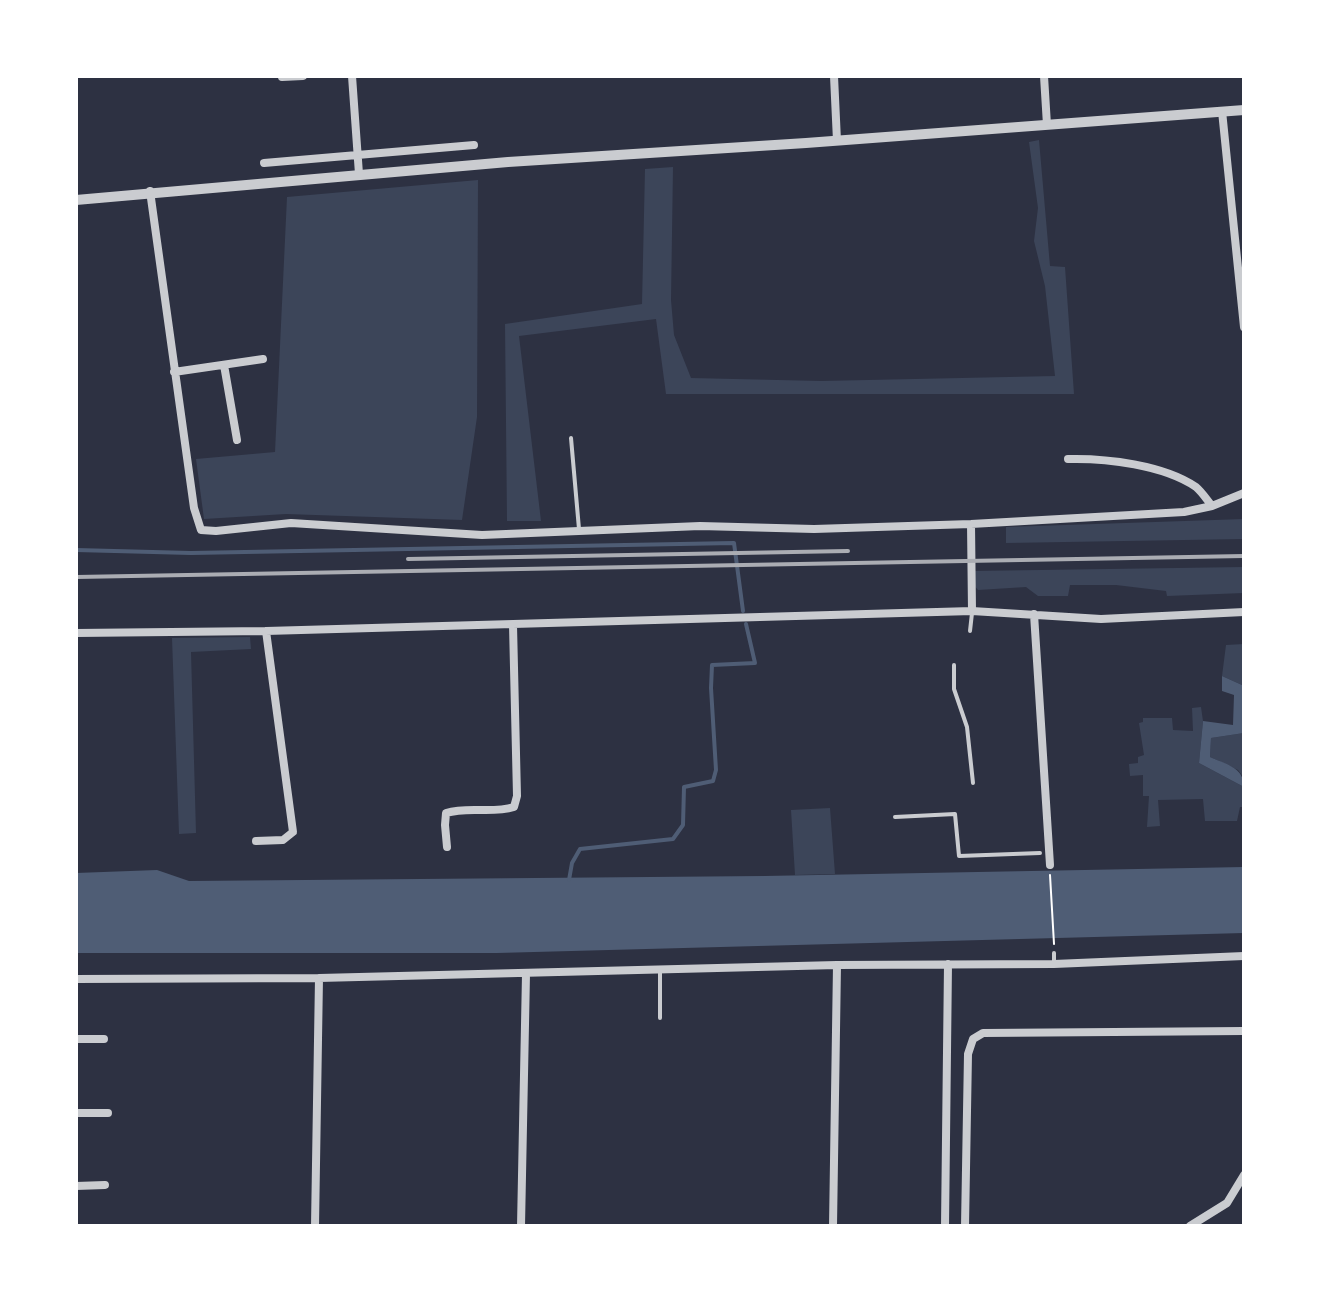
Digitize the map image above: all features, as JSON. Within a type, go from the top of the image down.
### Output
[{"type":"street","points":[[282,77],[303,76]]},
{"type":"street","points":[[352,76],[359,174]]},
{"type":"street","points":[[834,76],[837,141]]},
{"type":"street","points":[[1044,76],[1047,125]]},
{"type":"street","points":[[76,200],[150,191],[508,162],[1244,110]]},
{"type":"street","points":[[1222,111],[1244,327]]},
{"type":"street","points":[[264,163],[474,145]]},
{"type":"street","points":[[150,191],[194,508],[201,530],[291,523],[482,535],[700,526],[814,529],[971,524],[1184,512],[1212,506],[1244,493]]},
{"type":"street","points":[[174,372],[263,359]]},
{"type":"street","points":[[224,365],[237,440]]},
{"type":"street","points":[[1068,459],[1123,463],[1168,475],[1197,488],[1212,506]]},
{"type":"street","points":[[1233,499],[1244,505]]},
{"type":"street","points":[[971,524],[972,611]]},
{"type":"street","points":[[76,633],[513,625],[972,611],[1101,619],[1244,612]]},
{"type":"street","points":[[1034,614],[1050,865]]},
{"type":"street","points":[[447,847],[446,813],[460,809],[501,811],[514,807],[517,796],[513,625]]},
{"type":"street","points":[[256,841],[283,840],[293,832],[266,631]]},
{"type":"street","points":[[76,979],[319,978],[837,965],[1054,964],[1244,956]]},
{"type":"street","points":[[945,1226],[948,964]]},
{"type":"street","points":[[833,1226],[837,965]]},
{"type":"street","points":[[521,1226],[526,974]]},
{"type":"street","points":[[315,1226],[319,978]]},
{"type":"street","points":[[965,1226],[968,1054],[973,1039],[983,1033],[1244,1031]]},
{"type":"street","points":[[76,1039],[104,1039]]},
{"type":"street","points":[[76,1113],[108,1113]]},
{"type":"street","points":[[1190,1226],[1227,1203],[1244,1175]]},
{"type":"street","points":[[76,1186],[105,1185]]},
{"type":"lane","points":[[571,438],[579,529]]},
{"type":"lane","points":[[970,631],[972,611]]},
{"type":"lane","points":[[954,665],[954,689],[967,727],[973,783]]},
{"type":"lane","points":[[895,817],[955,814],[959,856],[1040,853]]},
{"type":"lane","points":[[1054,953],[1054,964]]},
{"type":"lane","points":[[660,969],[660,1018]]},
{"type":"path","points":[[1050,865],[1054,953]]},
{"type":"shaded area","points":[[1039,140],[1050,266],[1065,267],[1074,394],[666,394],[656,319],[519,336],[541,521],[507,521],[505,324],[642,304],[645,169],[673,167],[671,300],[674,335],[691,378],[821,381],[1055,376],[1045,286],[1034,241],[1038,208],[1029,142]]},
{"type":"shaded area","points":[[478,180],[477,417],[462,520],[286,514],[204,519],[196,459],[275,452],[287,197]]},
{"type":"shaded area","points":[[1244,519],[1244,539],[1006,543],[1006,527]]},
{"type":"shaded area","points":[[1244,567],[1244,593],[1167,596],[1166,591],[1116,585],[1070,585],[1068,596],[1038,596],[1026,587],[978,590],[972,583],[972,571]]},
{"type":"shaded area","points":[[250,637],[251,649],[191,652],[196,833],[179,834],[172,638]]},
{"type":"shaded area","points":[[1244,644],[1244,725],[1242,685],[1222,676],[1226,645]]},
{"type":"shaded area","points":[[1222,676],[1242,685],[1244,733],[1211,738],[1210,757],[1237,771],[1244,787],[1199,763],[1203,721],[1233,725],[1234,695],[1222,691]]},
{"type":"shaded area","points":[[1201,707],[1203,721],[1199,763],[1244,787],[1244,807],[1240,807],[1237,821],[1205,821],[1203,799],[1158,800],[1160,826],[1147,827],[1149,796],[1143,796],[1143,775],[1130,776],[1129,764],[1138,763],[1138,757],[1144,755],[1139,723],[1143,722],[1143,718],[1172,718],[1173,730],[1193,731],[1192,708]]},
{"type":"shaded area","points":[[1244,733],[1244,778],[1238,770],[1210,757],[1211,738]]},
{"type":"shaded area","points":[[830,808],[835,874],[795,875],[791,810]]},
{"type":"shaded area","points":[[1244,867],[1244,933],[497,953],[76,953],[76,873],[157,870],[189,881],[764,876]]},
{"type":"waterway","points":[[76,550],[191,553],[734,543],[743,611]]},
{"type":"waterway","points":[[569,880],[572,863],[580,849],[673,839],[683,825],[684,787],[713,781],[716,770],[712,665],[755,663],[746,624]]},
{"type":"railway","points":[[408,559],[848,551]]},
{"type":"railway","points":[[76,577],[1244,556]]}]
